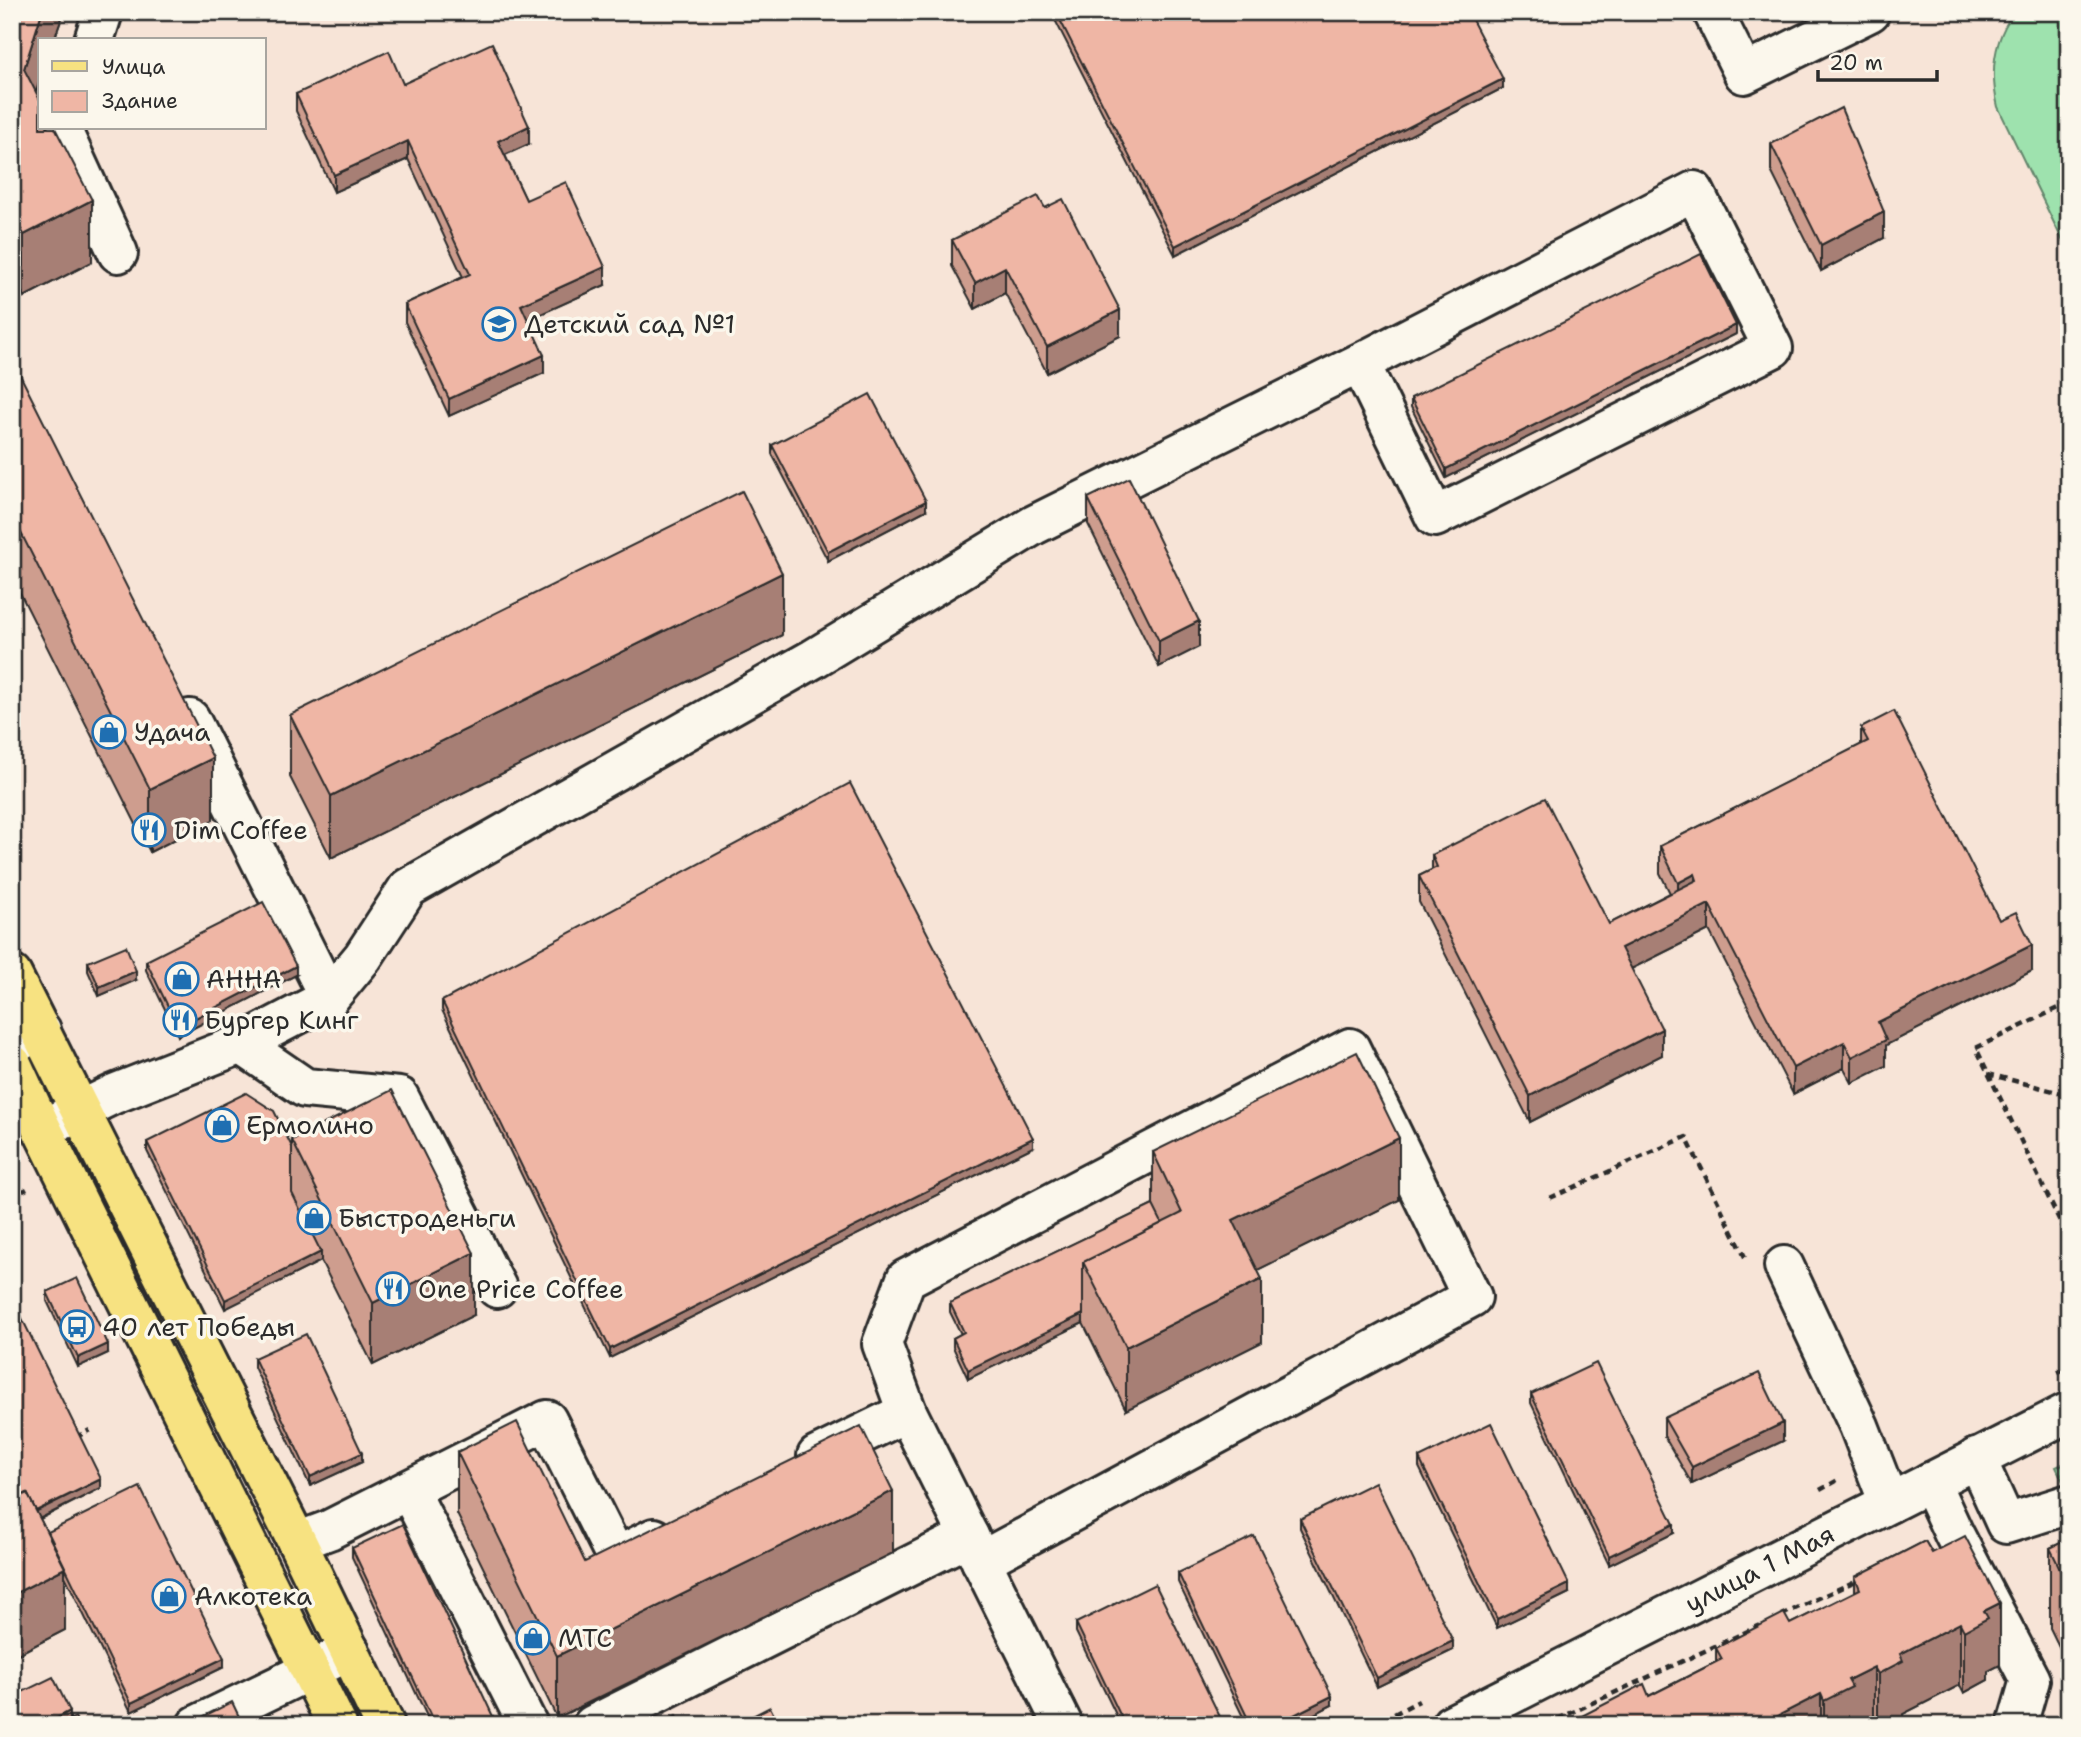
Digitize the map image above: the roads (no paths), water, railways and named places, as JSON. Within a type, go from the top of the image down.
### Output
[{"type":"main road","points":[[12,975],[27,1037],[81,1110],[297,1542],[385,1725]]},
{"type":"main road","points":[[12,1064],[337,1725]]},
{"type":"street","points":[[95,38],[103,12]]},
{"type":"street","points":[[1713,12],[1744,74],[1870,12]]},
{"type":"street","points":[[64,130],[63,133],[118,253]]},
{"type":"street","points":[[42,1129],[114,1094],[241,1044],[329,998],[363,957],[408,887],[813,659],[1034,525],[1360,363],[1694,191],[1773,348],[1435,517],[1360,363]]},
{"type":"street","points":[[177,690],[329,998]]},
{"type":"street","points":[[241,1044],[305,1088],[398,1097],[497,1289]]},
{"type":"street","points":[[593,1725],[975,1548],[1472,1297],[1350,1048],[906,1279],[882,1345],[907,1412],[975,1548],[1063,1725]]},
{"type":"street","points":[[1784,1266],[1859,1426],[1889,1503]]},
{"type":"street","points":[[788,1471],[907,1412]]},
{"type":"street","name":"улица 1 Мая","points":[[1451,1725],[2069,1412]]},
{"type":"street","points":[[297,1542],[329,1530],[547,1420],[616,1557],[690,1520]]},
{"type":"street","points":[[1976,1458],[2006,1524],[2069,1504]]},
{"type":"street","points":[[1930,1482],[2030,1681],[2017,1725]]},
{"type":"street","points":[[409,1490],[528,1725]]},
{"type":"street","points":[[197,1725],[350,1651]]},
{"type":"place","name":"Детский сад №1","points":[[499,324]]},
{"type":"place","name":"Удача","points":[[109,732]]},
{"type":"place","name":"Dim Coffee","points":[[149,830]]},
{"type":"place","name":"АННА","points":[[182,979]]},
{"type":"place","name":"Бургер Кинг","points":[[180,1020]]},
{"type":"place","name":"Ермолино","points":[[222,1125]]},
{"type":"place","name":"Быстроденьги","points":[[314,1218]]},
{"type":"place","name":"One Price Coffee","points":[[393,1289]]},
{"type":"place","name":"40 лет Победы","points":[[77,1327]]},
{"type":"place","name":"Алкотека","points":[[169,1596]]},
{"type":"place","name":"МТС","points":[[533,1638]]}]
